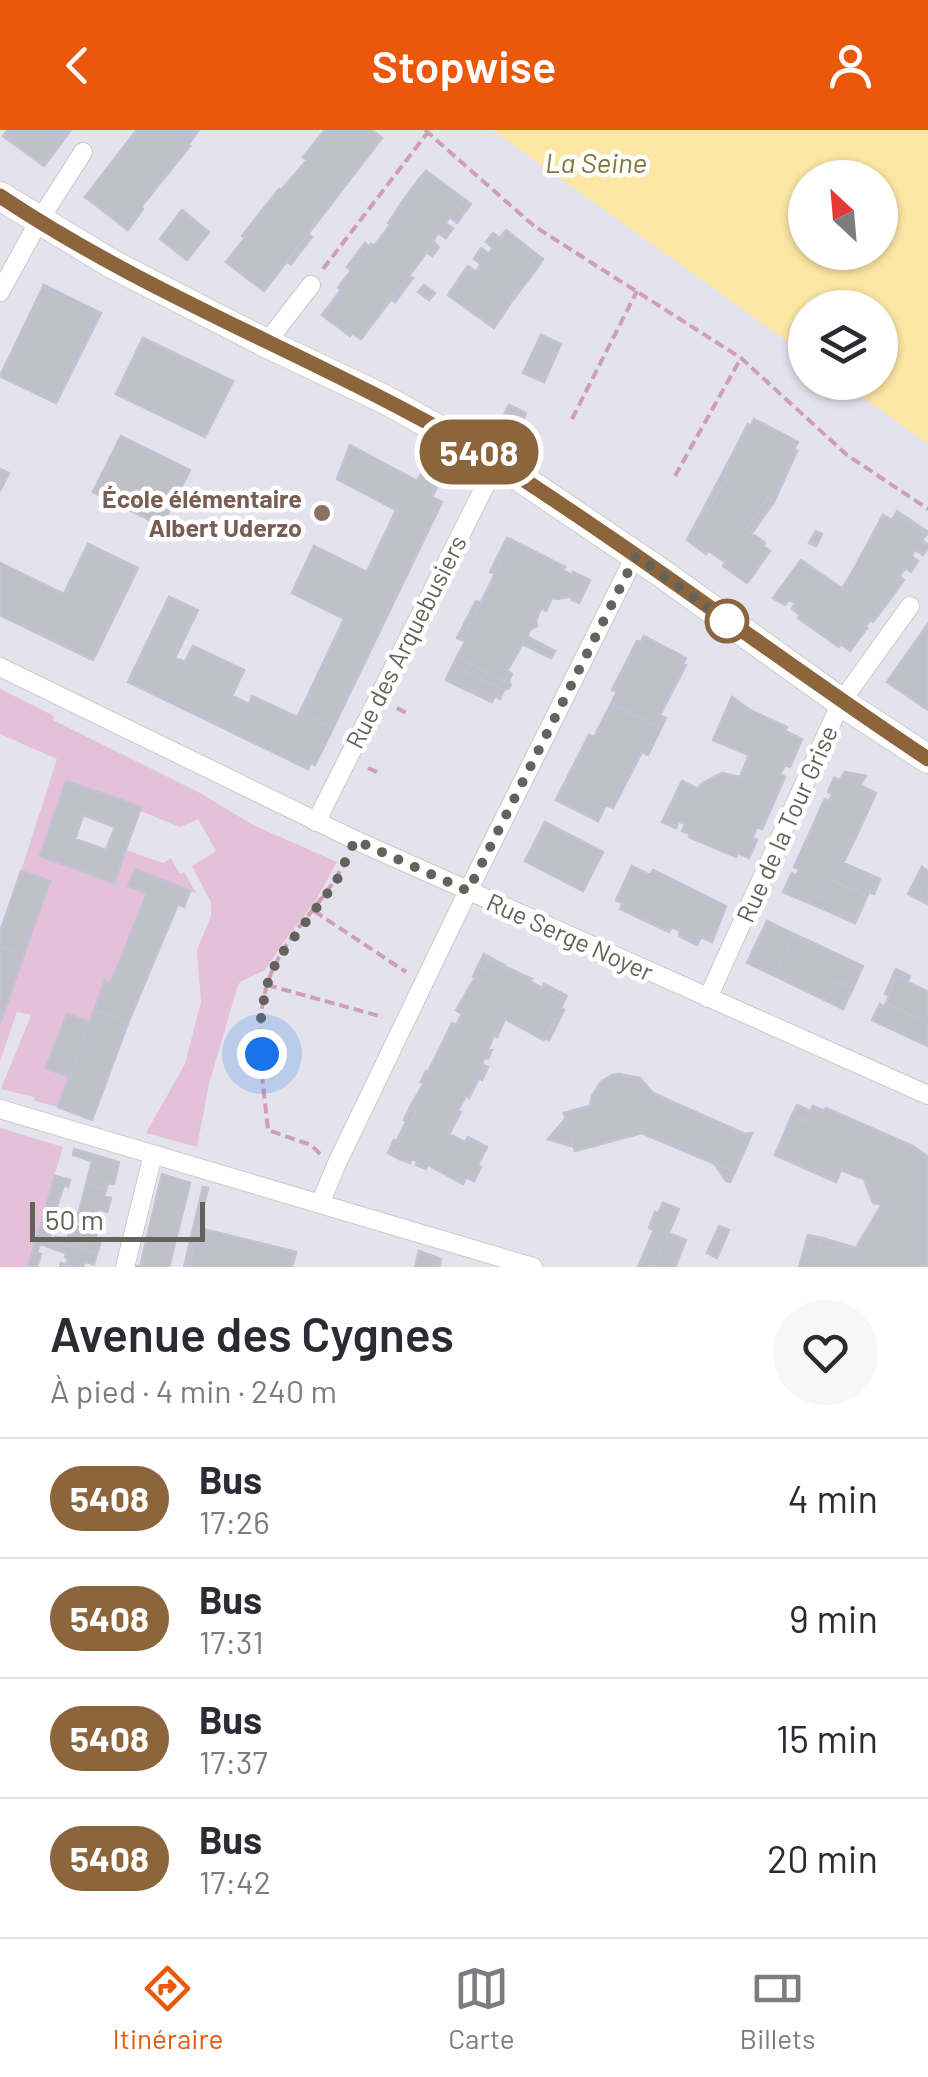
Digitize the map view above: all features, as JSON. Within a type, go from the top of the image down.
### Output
[{"type":"main road","points":[[0,196],[112,264],[384,399],[497,462],[928,759]]},
{"type":"street","points":[[0,292],[83,152]]},
{"type":"street","points":[[266,343],[311,285]]},
{"type":"street","name":"Rue des Arquebusiers","points":[[316,822],[497,462]]},
{"type":"street","points":[[320,1204],[468,891],[636,556]]},
{"type":"street","name":"Rue de la Tour Grise","points":[[708,998],[842,702],[910,606]]},
{"type":"street","name":"Rue Serge Noyer","points":[[0,667],[355,840],[928,1095]]},
{"type":"street","points":[[0,1109],[533,1267]]},
{"type":"street","points":[[125,1267],[153,1154]]},
{"type":"path","points":[[311,285],[427,131],[534,226],[741,358],[847,454],[928,509]]},
{"type":"path","points":[[572,420],[637,291]]},
{"type":"path","points":[[675,476],[741,358]]},
{"type":"path","points":[[338,1161],[321,1155],[311,1145],[268,1130],[261,1014],[277,960],[336,882],[355,840]]},
{"type":"path","points":[[314,911],[407,972]]},
{"type":"path","points":[[267,985],[387,1018]]},
{"type":"shaded area","points":[[0,689],[54,716],[53,720],[200,793],[253,825],[337,862],[316,900],[265,970],[240,982],[237,988],[209,1084],[197,1147],[146,1133],[185,1064],[201,1002],[197,950],[211,916],[211,902],[192,866],[216,851],[198,819],[180,827],[66,781],[40,856],[114,882],[126,850],[163,863],[171,858],[196,893],[134,869],[129,885],[147,893],[111,983],[90,1022],[67,1014],[47,1068],[69,1077],[58,1107],[1,1089],[31,1015],[17,1012],[0,1061],[0,1024],[49,881],[21,871],[57,759],[0,734]]},
{"type":"shaded area","points":[[0,1128],[63,1147],[27,1267],[0,1267]]},
{"type":"water","name":"La Seine","points":[[493,130],[928,130],[928,444],[867,400],[898,400],[898,290],[788,290],[788,342]]},
{"type":"building","points":[[8,130],[71,130],[44,166],[3,136]]},
{"type":"building","points":[[139,130],[199,130],[128,230],[85,197]]},
{"type":"building","points":[[325,130],[372,130],[382,138],[264,291],[226,262],[279,189],[307,160],[303,157]]},
{"type":"building","points":[[426,171],[433,176],[427,185],[419,179]]},
{"type":"building","points":[[433,176],[464,199],[457,207],[464,213],[457,223],[450,217],[445,223],[453,228],[446,238],[438,233],[433,241],[439,247],[432,256],[427,252],[361,339],[352,333],[350,336],[322,315],[395,213],[400,217],[409,211],[400,205],[419,179],[427,185]]},
{"type":"building","points":[[464,199],[471,204],[464,213],[457,207]]},
{"type":"building","points":[[400,205],[409,211],[400,217],[395,213]]},
{"type":"building","points":[[182,210],[209,232],[187,260],[160,239]]},
{"type":"building","points":[[506,230],[536,254],[529,262],[537,268],[518,293],[509,287],[506,291],[512,301],[494,328],[448,295],[468,266],[476,272],[481,264],[474,259],[481,248],[489,254],[493,248],[486,242],[493,233],[500,238]]},
{"type":"building","points":[[308,234],[312,237],[291,264],[286,261]]},
{"type":"building","points":[[365,243],[369,247],[351,270],[347,267]]},
{"type":"building","points":[[536,254],[543,259],[537,268],[529,262]]},
{"type":"building","points":[[409,276],[413,278],[395,302],[391,299]]},
{"type":"building","points":[[44,285],[101,313],[56,403],[0,376]]},
{"type":"building","points":[[424,285],[435,293],[429,300],[418,292]]},
{"type":"building","points":[[509,287],[518,293],[512,301],[507,298]]},
{"type":"building","points":[[541,335],[561,344],[544,382],[523,373]]},
{"type":"building","points":[[143,338],[233,381],[205,437],[116,394]]},
{"type":"building","points":[[509,405],[526,413],[520,427],[502,419]]},
{"type":"building","points":[[754,419],[798,442],[774,502],[768,497],[746,529],[770,551],[747,583],[723,566],[725,562],[687,540],[727,477],[722,474]]},
{"type":"building","points":[[121,436],[190,470],[162,526],[93,492]]},
{"type":"building","points":[[350,445],[417,481],[424,468],[442,478],[432,497],[442,502],[333,728],[300,712],[344,619],[292,593],[314,546],[367,572],[396,510],[337,479]]},
{"type":"building","points":[[0,469],[9,473],[0,491]]},
{"type":"building","points":[[722,474],[727,477],[708,511],[704,508]]},
{"type":"building","points":[[768,497],[774,502],[752,533],[746,529]]},
{"type":"building","points":[[897,511],[928,532],[928,533],[895,515]]},
{"type":"building","points":[[883,515],[892,520],[895,515],[927,534],[922,540],[928,548],[923,555],[915,550],[911,556],[918,561],[911,572],[906,568],[899,576],[904,580],[891,598],[887,594],[874,610],[879,614],[873,622],[870,620],[850,651],[798,618],[800,615],[792,609],[795,603],[789,600],[785,605],[773,598],[801,560],[847,592],[859,572],[854,569]]},
{"type":"building","points":[[816,531],[822,534],[816,546],[809,543]]},
{"type":"building","points":[[507,538],[512,540],[495,574],[490,572]]},
{"type":"building","points":[[512,540],[565,567],[563,570],[572,575],[573,572],[590,580],[579,603],[572,596],[552,598],[546,611],[541,608],[537,626],[531,629],[507,671],[512,674],[510,684],[457,657]]},
{"type":"building","points":[[88,544],[138,568],[93,660],[0,615],[0,563],[64,594]]},
{"type":"building","points":[[854,569],[859,572],[847,592],[842,589]]},
{"type":"building","points":[[887,594],[891,598],[879,614],[874,610]]},
{"type":"building","points":[[169,597],[198,610],[175,658],[185,662],[193,646],[244,670],[232,696],[249,704],[252,696],[333,728],[315,765],[311,763],[308,769],[128,682]]},
{"type":"building","points":[[476,601],[481,603],[462,640],[457,638]]},
{"type":"building","points":[[928,624],[928,710],[887,682]]},
{"type":"building","points":[[527,636],[555,651],[551,658],[522,644]]},
{"type":"building","points":[[644,636],[686,658],[660,715],[666,718],[661,728],[611,704],[617,692],[612,690],[637,641],[641,642]]},
{"type":"building","points":[[457,657],[510,684],[509,688],[504,690],[453,665]]},
{"type":"building","points":[[453,665],[504,690],[500,699],[495,696],[492,702],[446,680]]},
{"type":"building","points":[[732,697],[802,739],[790,767],[785,765],[780,774],[785,777],[762,829],[757,827],[752,838],[757,840],[749,858],[738,853],[736,857],[689,837],[682,831],[685,824],[678,821],[676,828],[662,822],[682,781],[698,789],[722,773],[740,777],[749,755],[713,740]]},
{"type":"building","points":[[611,704],[661,728],[648,755],[642,752],[613,808],[606,805],[598,821],[556,800],[589,735],[594,737]]},
{"type":"building","points":[[845,772],[866,776],[860,785],[876,793],[838,865],[873,882],[867,896],[832,880],[823,899],[813,895],[809,903],[783,892],[792,873],[796,876],[799,869],[794,867],[825,799],[829,801],[832,795],[828,792],[834,778],[840,780]]},
{"type":"building","points":[[66,781],[141,807],[114,883],[40,856]],"holes":[[[83,815],[115,827],[106,850],[75,839]]]},
{"type":"building","points":[[545,822],[603,852],[583,891],[525,861]]},
{"type":"building","points":[[851,837],[855,839],[843,863],[880,879],[874,894],[869,892],[873,882],[838,865]]},
{"type":"building","points":[[632,866],[650,875],[653,870],[726,906],[712,942],[701,937],[697,945],[679,936],[680,931],[672,927],[669,932],[620,909],[623,903],[616,900]]},
{"type":"building","points":[[922,867],[928,872],[919,891],[928,897],[928,904],[908,894]]},
{"type":"building","points":[[135,869],[190,891],[184,907],[178,904],[128,1023],[94,1010],[105,981],[111,983],[147,893],[128,886]]},
{"type":"building","points":[[21,871],[50,881],[24,954],[0,946],[0,932]]},
{"type":"building","points":[[928,872],[928,897],[919,891]]},
{"type":"building","points":[[832,880],[867,896],[855,923],[809,903],[813,895],[823,899]]},
{"type":"building","points":[[767,921],[794,934],[775,976],[747,963]]},
{"type":"building","points":[[794,934],[863,966],[853,988],[836,980],[827,1001],[775,976]]},
{"type":"building","points":[[0,946],[24,954],[0,1024]]},
{"type":"building","points":[[484,954],[506,966],[489,959],[483,971],[477,968]]},
{"type":"building","points":[[489,959],[532,979],[542,988],[544,984],[552,988],[549,994],[564,1001],[564,1010],[559,1020],[555,1018],[544,1040],[505,1019],[497,1037],[494,1035],[488,1059],[485,1057],[476,1076],[479,1078],[458,1110],[461,1112],[449,1134],[465,1142],[468,1137],[487,1147],[474,1181],[466,1177],[463,1184],[428,1165],[426,1169],[412,1159],[410,1163],[399,1159],[397,1140],[416,1110],[410,1107],[424,1083],[421,1082],[426,1071],[432,1074],[452,1023],[456,1025],[462,1014],[456,1010],[477,968],[483,971]]},
{"type":"building","points":[[896,969],[910,976],[907,982],[897,977],[888,995],[885,994]]},
{"type":"building","points":[[897,977],[928,992],[928,1023],[886,1003]]},
{"type":"building","points":[[836,980],[853,988],[843,1009],[827,1001]]},
{"type":"building","points":[[552,988],[567,996],[564,1001],[549,994]]},
{"type":"building","points":[[886,1003],[928,1023],[928,1046],[872,1020],[880,1004],[884,1007]]},
{"type":"building","points":[[94,1010],[128,1023],[92,1120],[58,1107]]},
{"type":"building","points":[[67,1014],[90,1022],[69,1077],[46,1068]]},
{"type":"building","points":[[555,1018],[559,1020],[549,1040],[545,1038]]},
{"type":"building","points":[[438,1052],[442,1055],[432,1074],[428,1072]]},
{"type":"building","points":[[482,1064],[488,1067],[482,1080],[476,1076]]},
{"type":"building","points":[[619,1074],[640,1078],[653,1093],[709,1118],[691,1154],[642,1133],[575,1151],[564,1113],[590,1106],[601,1082]]},
{"type":"building","points":[[797,1105],[810,1111],[806,1121],[792,1115]]},
{"type":"building","points":[[813,1106],[913,1146],[928,1157],[928,1267],[799,1267],[808,1235],[822,1238],[819,1246],[856,1248],[884,1201],[873,1203],[864,1179],[841,1170],[836,1182],[775,1155],[792,1115],[806,1121]]},
{"type":"building","points":[[410,1107],[416,1110],[410,1124],[404,1120]]},
{"type":"building","points":[[566,1118],[574,1147],[548,1139]]},
{"type":"building","points":[[709,1118],[745,1134],[752,1133],[735,1172],[691,1154]]},
{"type":"building","points":[[394,1140],[400,1142],[396,1152],[399,1159],[388,1153]]},
{"type":"building","points":[[74,1149],[119,1162],[114,1184],[108,1183],[106,1190],[86,1185],[92,1161],[73,1155]]},
{"type":"building","points":[[714,1163],[735,1172],[730,1182],[726,1181]]},
{"type":"building","points":[[162,1174],[190,1183],[169,1267],[140,1267]]},
{"type":"building","points":[[55,1176],[70,1180],[68,1187],[64,1185],[56,1209],[46,1207]]},
{"type":"building","points":[[86,1185],[106,1190],[104,1196],[111,1198],[107,1212],[98,1209],[96,1219],[78,1215]]},
{"type":"building","points":[[203,1187],[208,1188],[199,1228],[189,1267],[184,1267]]},
{"type":"building","points":[[663,1203],[679,1209],[654,1267],[638,1267],[654,1230],[649,1228],[655,1212],[658,1214]]},
{"type":"building","points":[[46,1207],[59,1210],[48,1241],[37,1237]]},
{"type":"building","points":[[59,1210],[85,1216],[83,1223],[57,1217]]},
{"type":"building","points":[[85,1216],[96,1219],[93,1233],[101,1241],[97,1253],[53,1242],[55,1237],[68,1238],[70,1227],[82,1227]]},
{"type":"building","points":[[719,1226],[729,1230],[717,1258],[707,1253]]},
{"type":"building","points":[[199,1228],[296,1252],[292,1267],[189,1267]]},
{"type":"building","points":[[669,1233],[686,1240],[675,1267],[654,1267]]},
{"type":"building","points":[[37,1237],[97,1253],[94,1264],[60,1267],[61,1263],[67,1264],[66,1253],[40,1244],[37,1267],[28,1267]]},
{"type":"building","points":[[822,1238],[856,1248],[819,1246]]},
{"type":"building","points":[[419,1251],[441,1259],[439,1267],[415,1267]]},
{"type":"bus line","name":"5408","points":[[0,196],[112,264],[474,448],[928,759]]},
{"type":"place","name":"École élémentaire Albert Uderzo","points":[[322,513]]},
{"type":"route","points":[[262,1054],[261,1014],[277,960],[336,882],[355,840],[468,891],[636,556],[727,621]]}]
